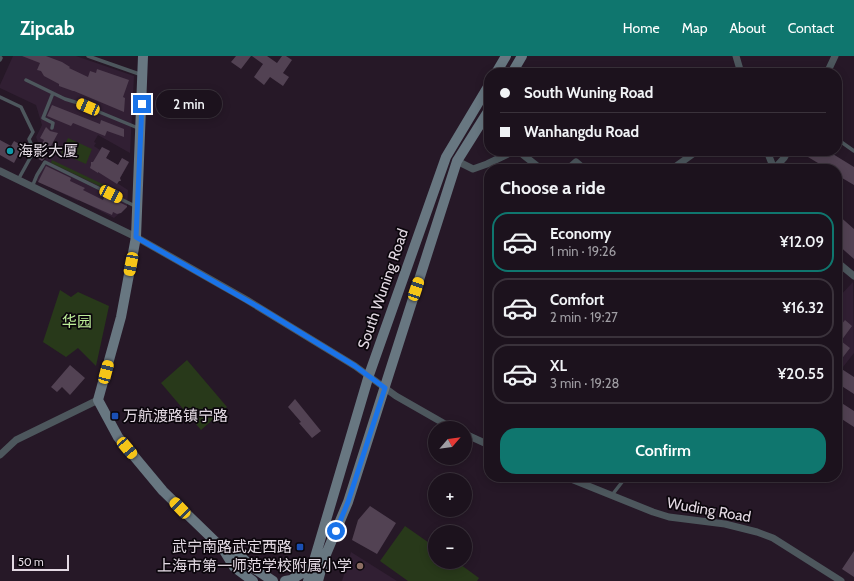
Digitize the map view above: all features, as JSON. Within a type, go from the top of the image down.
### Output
[{"type":"main road","points":[[143,56],[136,237],[120,317],[98,400],[118,437],[163,491],[223,549],[234,567],[253,581]]},
{"type":"main road","points":[[499,68],[506,56]]},
{"type":"main road","points":[[515,68],[522,56]]},
{"type":"main road","name":"South Wuning Road","points":[[308,581],[369,375],[446,157],[484,93]]},
{"type":"main road","name":"South Wuning Road","points":[[318,581],[324,559],[348,502],[457,161],[484,118]]},
{"type":"main road","points":[[223,549],[240,556],[255,569],[273,581]]},
{"type":"main road","points":[[285,581],[291,580],[313,566]]},
{"type":"street","points":[[736,56],[740,68]]},
{"type":"street","points":[[830,68],[835,56]]},
{"type":"street","points":[[487,164],[504,156]]},
{"type":"street","points":[[525,156],[535,164]]},
{"type":"street","points":[[679,164],[690,156]]},
{"type":"street","points":[[779,164],[785,156]]},
{"type":"street","points":[[457,161],[473,169],[484,165]]},
{"type":"street","points":[[0,171],[136,237],[247,300],[369,375],[385,388],[440,421]]},
{"type":"street","points":[[842,266],[854,275]]},
{"type":"street","points":[[0,455],[16,440],[98,400]]},
{"type":"street","points":[[472,437],[484,443]]},
{"type":"street","name":"Wuding Road","points":[[578,482],[669,517],[725,524],[757,532],[773,538],[841,581]]},
{"type":"lane","points":[[88,56],[142,75]]},
{"type":"lane","points":[[26,80],[141,130]]},
{"type":"lane","points":[[52,128],[53,123],[43,118],[53,93]]},
{"type":"lane","points":[[0,97],[21,107],[32,132],[28,139],[34,151],[18,180]]},
{"type":"lane","points":[[842,143],[854,151]]},
{"type":"lane","points":[[32,187],[36,175],[45,162],[138,207]]},
{"type":"lane","points":[[611,495],[622,482]]},
{"type":"shaded area","points":[[13,56],[76,56],[134,76],[130,153],[98,135],[94,142],[96,143],[94,146],[100,150],[102,147],[110,151],[106,158],[118,165],[122,158],[129,163],[120,178],[120,181],[117,183],[128,190],[127,207],[114,218],[33,179],[52,150],[38,142],[36,137],[42,125],[36,105],[0,88]]},
{"type":"shaded area","points":[[853,282],[854,353],[843,367],[842,366],[842,294]]},
{"type":"shaded area","name":"上海市第一师范学校附属小学","points":[[351,552],[397,581],[342,581]]},
{"type":"green space","points":[[68,138],[92,149],[86,164],[61,153]]},
{"type":"green space","points":[[52,160],[117,191],[116,194],[51,163]]},
{"type":"green space","name":"华园","points":[[60,290],[71,297],[78,292],[109,306],[96,366],[78,348],[66,357],[43,342]]},
{"type":"green space","points":[[187,360],[227,407],[201,430],[161,383]]},
{"type":"green space","points":[[405,526],[428,542],[428,569],[467,569],[479,578],[477,581],[408,581],[380,561]]},
{"type":"building","points":[[22,56],[46,56],[62,62],[70,67],[69,68],[88,77],[90,71],[96,73],[97,69],[129,80],[123,97],[125,98],[124,112],[59,86],[59,84],[44,76],[41,71],[37,70],[40,63]]},
{"type":"building","points":[[236,56],[251,56],[241,69],[231,62]]},
{"type":"building","points":[[252,56],[267,56],[277,63],[282,56],[286,56],[292,60],[283,73],[289,77],[283,86],[270,77],[264,85],[254,77],[263,64]]},
{"type":"building","points":[[52,105],[100,124],[101,120],[124,129],[124,137],[107,131],[105,136],[73,123],[71,126],[47,116]]},
{"type":"building","points":[[46,127],[50,131],[58,133],[42,161],[35,157],[44,140],[40,138]]},
{"type":"building","name":"海影大厦","points":[[0,140],[11,146],[14,141],[23,146],[14,163],[0,155]]},
{"type":"building","points":[[102,147],[110,151],[106,158],[118,165],[122,158],[129,162],[120,178],[121,181],[117,184],[90,168],[91,162],[93,162]]},
{"type":"building","points":[[836,156],[854,167],[854,185],[842,178],[842,164],[820,164],[808,157]]},
{"type":"building","points":[[46,166],[71,178],[70,181],[85,188],[83,190],[103,200],[105,195],[127,207],[121,213],[117,214],[113,212],[112,215],[38,182]]},
{"type":"building","points":[[842,218],[854,229],[854,259],[842,248]]},
{"type":"building","points":[[845,320],[852,326],[842,340],[842,324]]},
{"type":"building","points":[[842,342],[850,348],[842,358]]},
{"type":"building","points":[[70,365],[85,378],[70,395],[62,387],[57,392],[51,387]]},
{"type":"building","points":[[842,369],[854,377],[854,394],[842,386]]},
{"type":"building","points":[[295,399],[321,431],[312,438],[288,407]]},
{"type":"building","points":[[842,403],[854,411],[854,427],[842,419]]},
{"type":"building","points":[[370,506],[396,523],[377,554],[352,540],[358,520]]},
{"type":"building","points":[[854,551],[854,577],[842,569]]},
{"type":"place","name":"海影大厦","points":[[10,151]]},
{"type":"place","name":"万航渡路镇宁路","points":[[115,416]]},
{"type":"place","name":"武宁南路武定西路","points":[[300,547]]},
{"type":"place","name":"上海市第一师范学校附属小学","points":[[360,566]]},
{"type":"route","points":[[142,104],[136,237],[247,300],[355,366],[385,388],[348,502],[336,531]]}]
